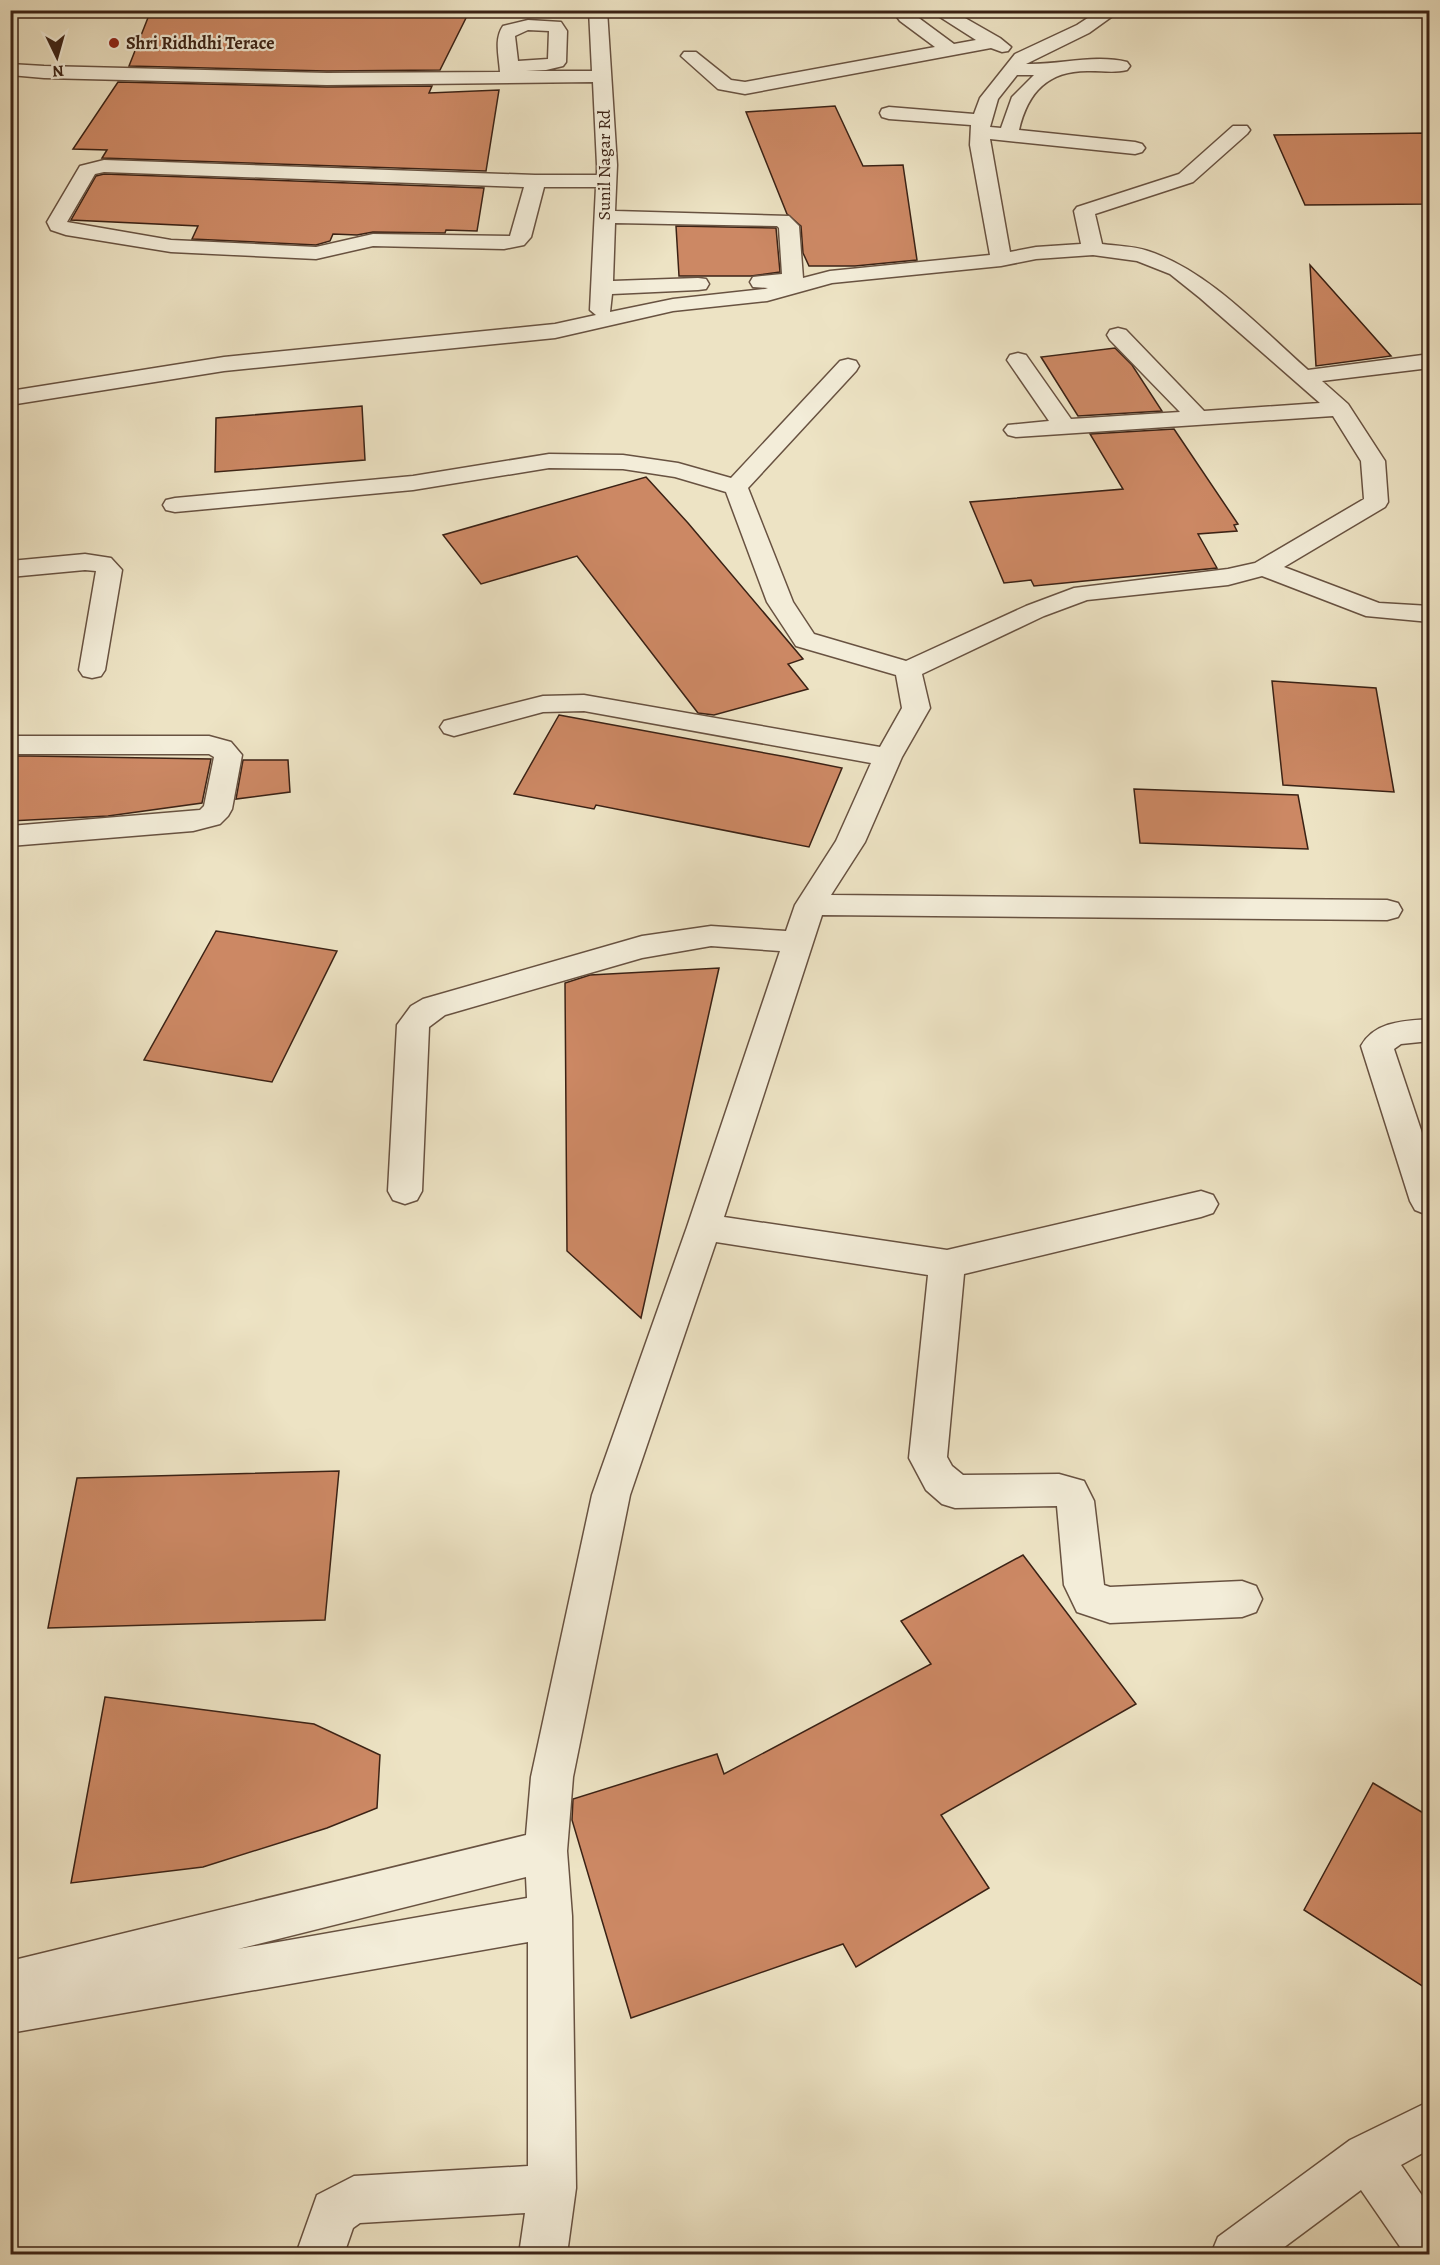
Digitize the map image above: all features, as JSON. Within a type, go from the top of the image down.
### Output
[{"type":"street","name":"Sunil Nagar Rd","points":[[598,10],[607,165],[600,321]]},
{"type":"street","points":[[823,10],[850,10]]},
{"type":"street","points":[[937,10],[994,42],[1016,63],[1052,70],[1087,65],[1121,66]]},
{"type":"street","points":[[1001,260],[981,126],[989,98],[1016,63],[1083,29],[1113,10]]},
{"type":"street","points":[[906,17],[950,50]]},
{"type":"street","points":[[690,56],[725,85],[745,88],[994,42]]},
{"type":"street","points":[[10,69],[44,72],[327,79],[509,72],[602,76]]},
{"type":"street","points":[[1009,134],[1015,106],[1026,89],[1052,70]]},
{"type":"street","points":[[889,113],[981,126],[1009,134],[1135,148]]},
{"type":"street","points":[[1093,249],[1084,211],[1186,178],[1240,130]]},
{"type":"street","points":[[535,181],[521,237],[517,241],[504,243],[373,240],[330,252],[316,253],[171,246],[66,229],[58,226],[57,222],[87,170],[104,166],[535,181],[605,181]]},
{"type":"street","points":[[602,288],[783,282],[791,280],[793,276],[789,226],[782,220],[605,217]]},
{"type":"street","points":[[10,398],[224,364],[555,331],[673,305],[767,295],[830,277],[1001,260],[1036,253],[1093,249],[1141,255],[1177,270],[1208,293],[1340,409],[1373,461],[1376,502],[1264,568],[1228,578],[1083,593],[1035,611],[909,670],[805,640],[780,602],[736,487]]},
{"type":"street","points":[[1118,335],[1198,418]]},
{"type":"street","points":[[1150,343],[1230,417]]},
{"type":"street","points":[[1017,360],[1065,427]]},
{"type":"street","points":[[1303,377],[1430,361]]},
{"type":"street","points":[[736,487],[848,366]]},
{"type":"street","points":[[1016,430],[1340,409]]},
{"type":"street","points":[[175,505],[413,483],[549,461],[623,462],[678,470],[736,487]]},
{"type":"street","points":[[10,569],[86,562],[102,563],[109,570],[92,670]]},
{"type":"street","points":[[1264,568],[1375,611],[1430,614]]},
{"type":"street","points":[[543,2254],[552,2188],[550,1916],[546,1851],[552,1777],[611,1495],[704,1227],[810,905],[850,842],[888,757],[916,708],[909,670]]},
{"type":"street","points":[[454,727],[543,704],[584,703],[888,757]]},
{"type":"street","points":[[10,745],[209,745],[221,748],[228,755],[218,809],[210,817],[193,822],[10,836]]},
{"type":"street","points":[[810,905],[1387,910]]},
{"type":"street","points":[[405,1191],[413,1025],[434,1007],[642,947],[711,936],[798,942]]},
{"type":"street","points":[[1430,1030],[1383,1037],[1377,1046],[1427,1201],[1430,1203]]},
{"type":"street","points":[[704,1227],[947,1264],[1201,1204]]},
{"type":"street","points":[[947,1264],[928,1458],[939,1479],[955,1492],[1059,1490],[1071,1493],[1075,1501],[1084,1584],[1091,1599],[1110,1605],[1242,1599]]},
{"type":"street","points":[[10,1983],[546,1851]]},
{"type":"street","points":[[10,2011],[550,1916]]},
{"type":"street","points":[[1235,2254],[1366,2157],[1430,2124]]},
{"type":"street","points":[[1366,2157],[1422,2222]]},
{"type":"street","points":[[320,2254],[334,2212],[354,2200],[552,2188]]},
{"type":"building","points":[[151,10],[470,10],[440,70],[327,71],[129,66]]},
{"type":"building","points":[[118,82],[327,87],[432,86],[429,93],[499,90],[486,171],[102,158],[107,150],[73,149]]},
{"type":"building","points":[[835,106],[863,166],[903,165],[917,260],[855,266],[809,266],[803,253],[801,226],[787,214],[746,112]]},
{"type":"building","points":[[1430,133],[1430,204],[1305,205],[1274,135]]},
{"type":"building","points":[[104,174],[484,188],[477,231],[333,234],[330,241],[316,245],[192,239],[198,226],[71,220],[96,176]]},
{"type":"building","points":[[676,226],[776,228],[780,272],[751,276],[679,276]]},
{"type":"building","points":[[1310,265],[1391,356],[1316,366]]},
{"type":"building","points":[[1115,348],[1132,365],[1162,411],[1078,416],[1041,357]]},
{"type":"building","points":[[362,406],[365,460],[215,472],[216,418]]},
{"type":"building","points":[[1174,429],[1238,524],[1234,525],[1237,531],[1198,534],[1217,568],[1034,586],[1031,580],[1004,583],[970,502],[1123,489],[1090,434]]},
{"type":"building","points":[[646,477],[803,659],[788,664],[808,689],[714,715],[698,713],[577,556],[481,584],[443,535]]},
{"type":"building","points":[[1272,681],[1376,688],[1394,792],[1283,785]]},
{"type":"building","points":[[559,715],[842,768],[809,847],[596,805],[594,809],[514,794]]},
{"type":"building","points":[[10,756],[211,759],[202,803],[108,816],[10,821]]},
{"type":"building","points":[[243,760],[288,760],[290,792],[236,799]]},
{"type":"building","points":[[1134,789],[1298,795],[1308,849],[1140,843]]},
{"type":"building","points":[[216,931],[337,951],[272,1082],[144,1060]]},
{"type":"building","points":[[719,968],[641,1318],[567,1251],[565,983],[590,975]]},
{"type":"building","points":[[339,1471],[325,1620],[48,1628],[77,1478]]},
{"type":"building","points":[[1023,1555],[1136,1704],[941,1815],[989,1888],[856,1967],[843,1944],[631,2018],[572,1820],[573,1799],[717,1754],[724,1774],[931,1664],[901,1621]]},
{"type":"building","points":[[105,1697],[314,1724],[380,1755],[377,1808],[327,1828],[203,1867],[71,1883]]},
{"type":"building","points":[[1373,1783],[1430,1817],[1430,1991],[1304,1910]]},
{"type":"place","name":"Shri Ridhdhi Terace","points":[[114,43]]}]
